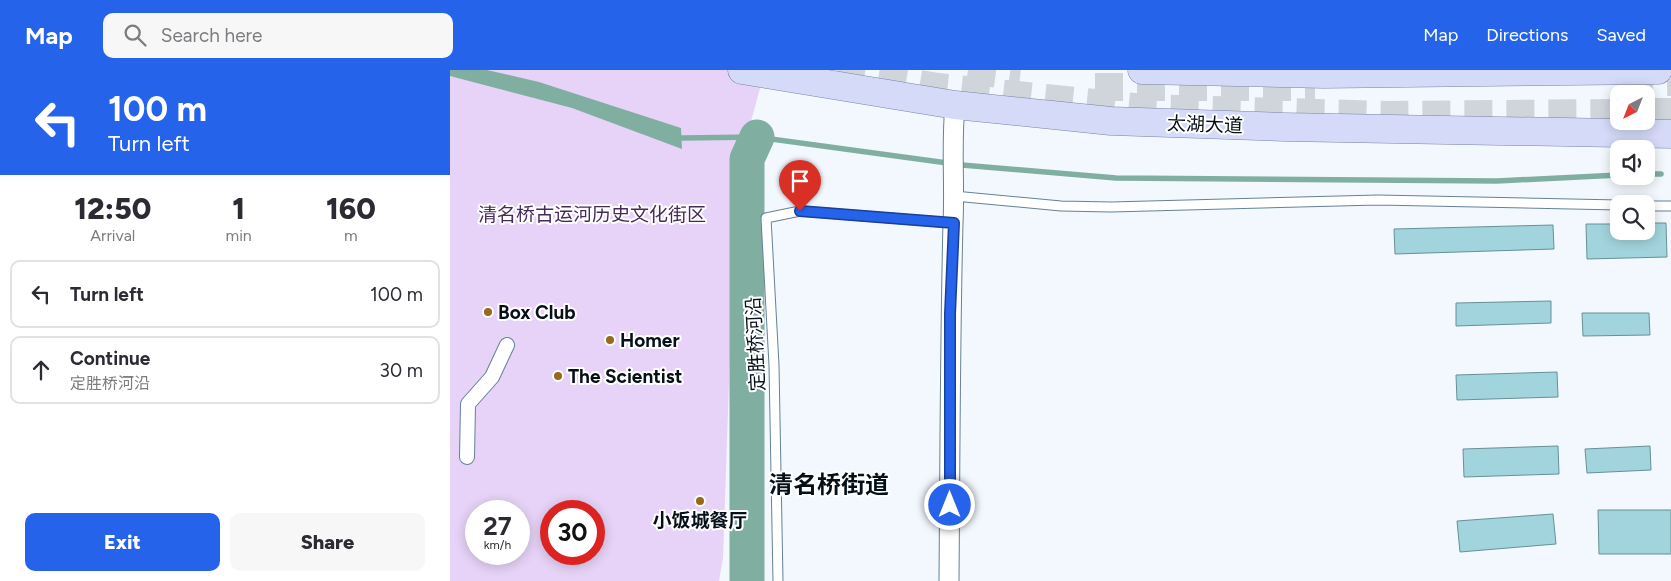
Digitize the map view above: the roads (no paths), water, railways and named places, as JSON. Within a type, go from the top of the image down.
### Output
[{"type":"main road","name":"太湖大道","points":[[742,70],[955,105],[1111,121],[1294,127],[1671,134]]},
{"type":"main road","points":[[1142,70],[1324,74],[1658,70]]},
{"type":"street","points":[[950,581],[950,314],[954,223],[952,147],[955,105]]},
{"type":"street","points":[[466,457],[468,404],[492,377],[507,345]]},
{"type":"lane","points":[[954,190],[1061,206],[1111,207],[1378,200],[1610,205]]},
{"type":"lane","points":[[1655,206],[1671,206]]},
{"type":"lane","name":"定胜桥河沿","points":[[778,581],[774,365],[766,218],[800,211],[954,223]]},
{"type":"waterway","points":[[676,136],[682,138],[757,137],[962,165],[1116,178],[1497,181],[1610,175]]},
{"type":"waterway","points":[[747,581],[747,159],[757,137]]},
{"type":"waterway","points":[[1655,174],[1661,174]]},
{"type":"tunnel","points":[[837,70],[938,87],[1145,108],[1388,115],[1610,113]]},
{"type":"tunnel","points":[[968,70],[1020,77]]},
{"type":"tunnel","points":[[1625,83],[1671,82]]},
{"type":"tunnel","points":[[1095,87],[1315,87]]},
{"type":"tunnel","points":[[1655,112],[1671,112]]},
{"type":"place","name":"Box Club","points":[[488,312]]},
{"type":"place","name":"Homer","points":[[610,340]]},
{"type":"place","name":"The Scientist","points":[[558,376]]},
{"type":"place","name":"小饭城餐厅","points":[[700,501]]},
{"type":"district","name":"清名桥街道","points":[[829,485]]},
{"type":"park label","name":"清名桥古运河历史文化街区","points":[[592,214]]}]
